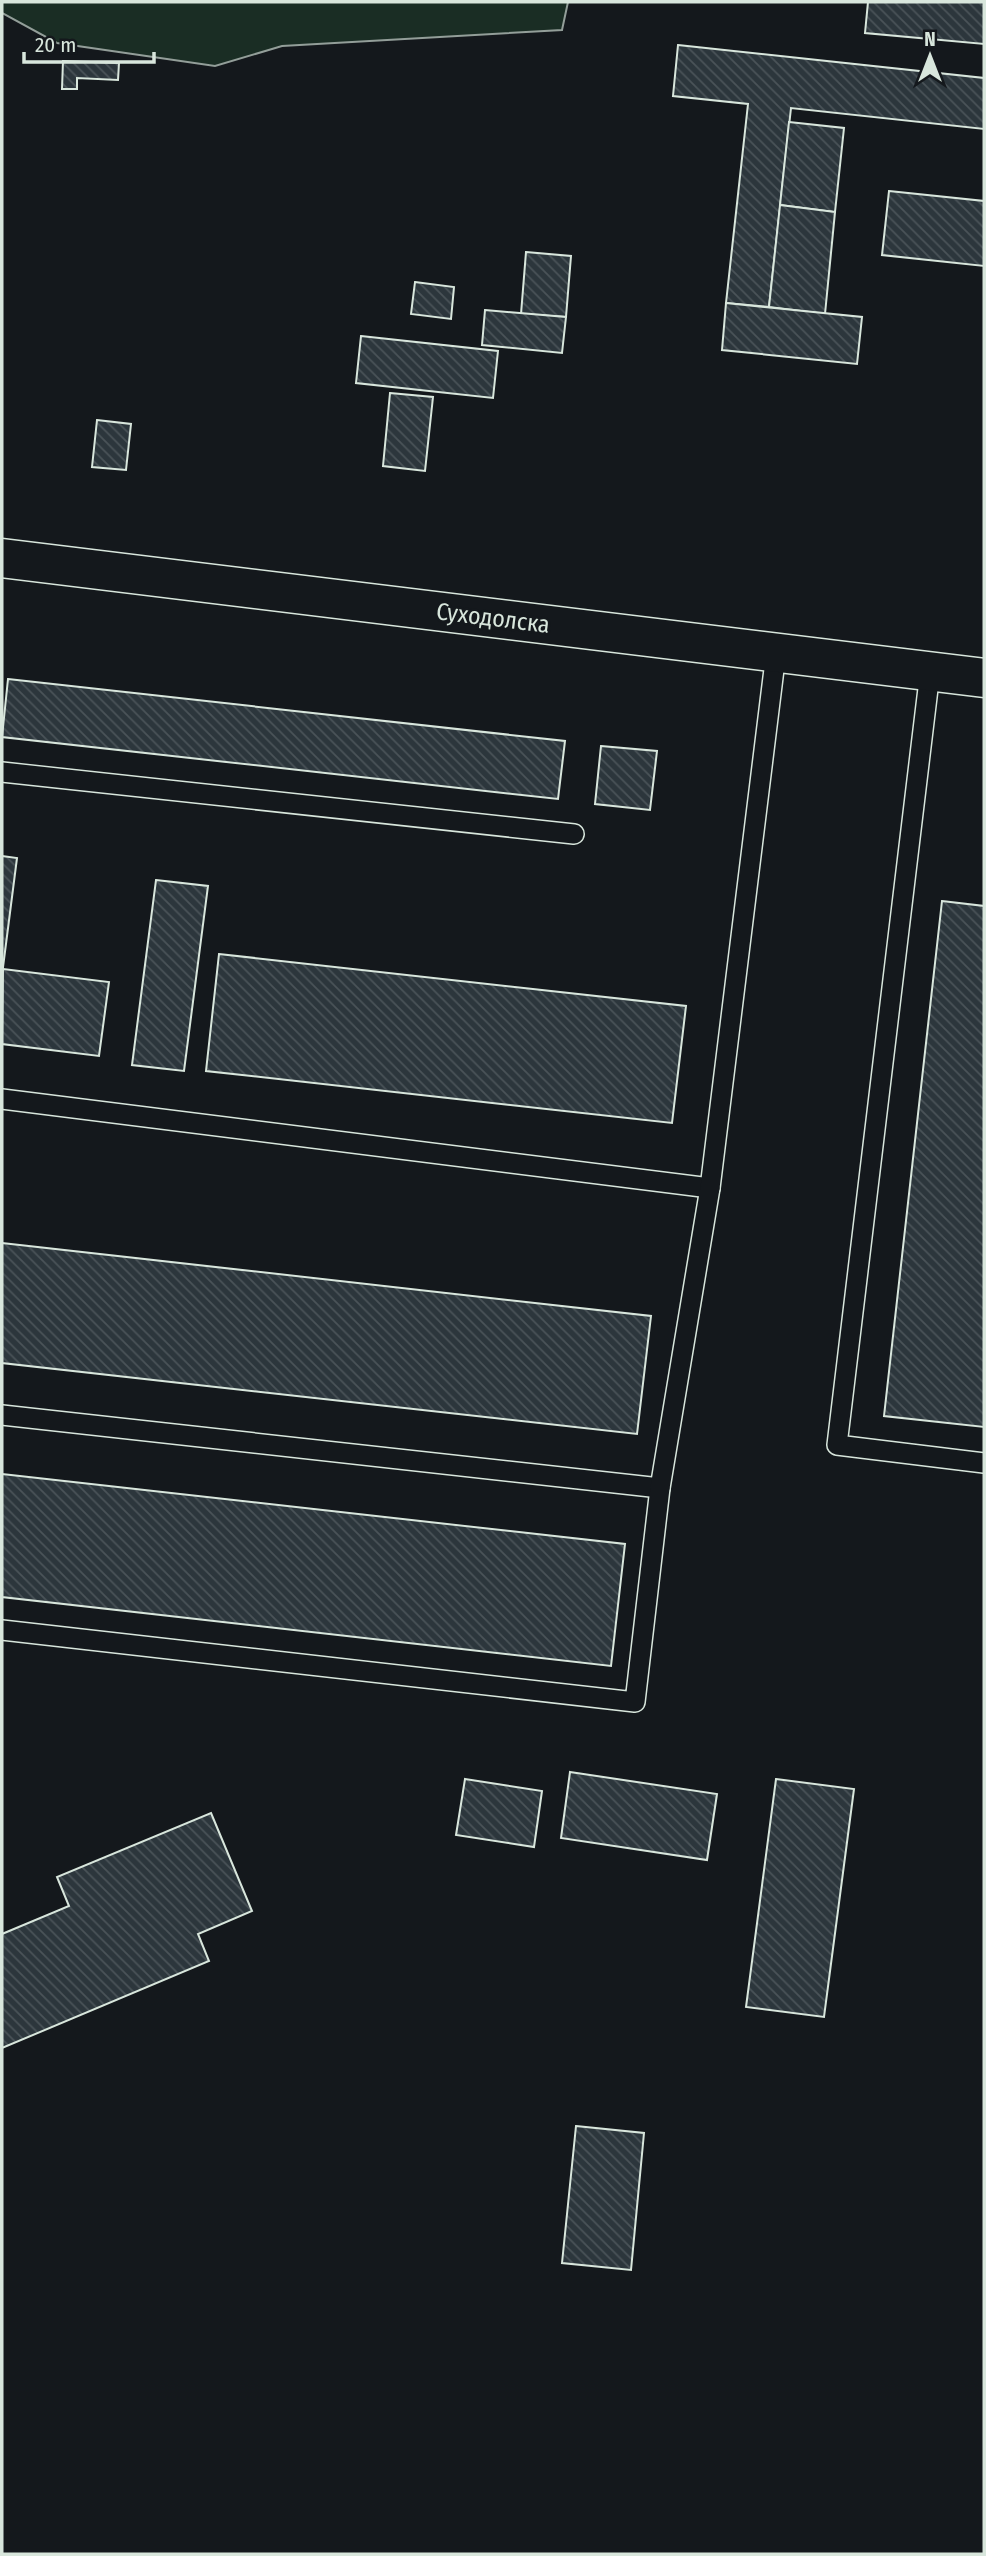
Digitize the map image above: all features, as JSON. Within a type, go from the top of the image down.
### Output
[{"type":"street","name":"Суходолска","points":[[2,558],[984,678]]},
{"type":"lane","points":[[2,1630],[635,1702],[660,1488],[709,1188],[776,653]]},
{"type":"lane","points":[[930,672],[836,1445],[984,1463]]},
{"type":"lane","points":[[2,772],[573,834]]},
{"type":"lane","points":[[2,1099],[709,1188]]},
{"type":"lane","points":[[2,1415],[660,1488]]},
{"type":"green space","points":[[2,2],[568,2],[562,30],[282,46],[215,66],[57,43],[2,13]]},
{"type":"building","points":[[868,2],[984,2],[984,44],[865,33]]},
{"type":"building","points":[[678,45],[984,78],[984,129],[791,108],[769,307],[726,303],[748,104],[673,96]]},
{"type":"building","points":[[63,61],[119,63],[118,80],[77,78],[77,89],[62,89]]},
{"type":"building","points":[[789,122],[844,128],[835,212],[780,205]]},
{"type":"building","points":[[889,191],[984,201],[984,266],[882,255]]},
{"type":"building","points":[[780,205],[835,212],[825,314],[769,307]]},
{"type":"building","points":[[526,252],[571,256],[566,317],[521,314]]},
{"type":"building","points":[[415,282],[454,287],[451,319],[411,314]]},
{"type":"building","points":[[726,303],[862,317],[857,364],[722,350]]},
{"type":"building","points":[[485,310],[566,317],[562,353],[482,345]]},
{"type":"building","points":[[361,336],[498,351],[493,398],[356,383]]},
{"type":"building","points":[[390,393],[433,397],[425,471],[383,466]]},
{"type":"building","points":[[97,420],[131,424],[126,470],[92,467]]},
{"type":"building","points":[[8,679],[565,741],[558,799],[2,737]]},
{"type":"building","points":[[601,746],[657,751],[650,810],[595,804]]},
{"type":"building","points":[[2,856],[17,858],[2,975]]},
{"type":"building","points":[[156,880],[208,886],[184,1071],[132,1065]]},
{"type":"building","points":[[942,901],[984,906],[984,1427],[884,1416]]},
{"type":"building","points":[[219,954],[686,1006],[672,1123],[206,1071]]},
{"type":"building","points":[[3,969],[109,982],[99,1056],[2,1044]]},
{"type":"building","points":[[2,1243],[651,1316],[637,1434],[2,1363]]},
{"type":"building","points":[[2,1474],[625,1544],[611,1666],[2,1597]]},
{"type":"building","points":[[570,1772],[717,1794],[707,1860],[561,1838]]},
{"type":"building","points":[[465,1779],[542,1791],[534,1847],[456,1835]]},
{"type":"building","points":[[776,1779],[854,1789],[824,2017],[746,2007]]},
{"type":"building","points":[[211,1813],[252,1911],[198,1934],[209,1961],[2,2048],[2,1934],[69,1906],[57,1877]]},
{"type":"building","points":[[576,2126],[644,2133],[631,2270],[562,2263]]}]
